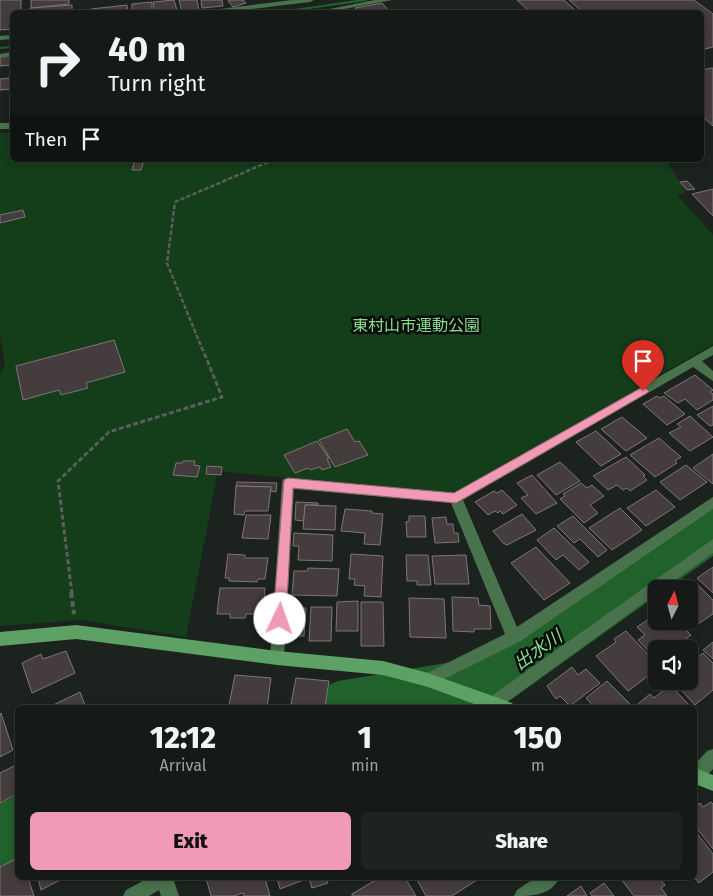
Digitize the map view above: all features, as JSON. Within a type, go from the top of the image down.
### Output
[{"type":"street","points":[[228,10],[298,1],[317,7],[388,0]]},
{"type":"street","points":[[277,658],[288,483],[456,498],[713,350]]},
{"type":"street","points":[[694,361],[713,377]]},
{"type":"street","points":[[456,498],[514,637]]},
{"type":"street","points":[[434,682],[514,637],[713,502]]},
{"type":"street","points":[[0,639],[76,632],[277,658],[383,668],[434,682],[495,703],[713,545]]},
{"type":"street","points":[[697,774],[713,757]]},
{"type":"street","points":[[697,777],[713,783]]},
{"type":"street","points":[[132,896],[160,880]]},
{"type":"street","points":[[164,880],[170,896]]},
{"type":"street","points":[[523,896],[547,880]]},
{"type":"path","points":[[76,632],[58,481],[109,432],[222,397],[166,263],[175,202],[268,162]]},
{"type":"green space","name":"東村山市運動公園","points":[[0,133],[10,133],[10,162],[667,162],[686,192],[678,196],[713,235],[713,344],[454,494],[218,471],[186,637],[81,620],[0,626],[0,375],[5,364],[0,337]]},
{"type":"building","points":[[0,0],[21,0],[21,10],[10,10],[10,29],[0,30]]},
{"type":"building","points":[[31,0],[69,0],[69,4],[31,8]]},
{"type":"building","points":[[174,0],[177,10],[155,10],[153,2]]},
{"type":"building","points":[[179,0],[197,0],[199,10],[182,10]]},
{"type":"building","points":[[201,0],[222,0],[223,6],[202,8]]},
{"type":"building","points":[[243,0],[246,3],[233,7],[228,1]]},
{"type":"building","points":[[517,0],[564,0],[575,10],[528,10]]},
{"type":"building","points":[[569,0],[694,0],[713,14],[713,47],[704,49],[704,10],[581,10]]},
{"type":"building","points":[[152,2],[152,10],[132,10],[132,4]]},
{"type":"building","points":[[382,3],[388,10],[357,10],[355,8]]},
{"type":"building","points":[[72,5],[72,10],[30,10],[30,8]]},
{"type":"building","points":[[127,5],[128,10],[91,10]]},
{"type":"building","points":[[10,56],[10,65],[0,66],[0,57]]},
{"type":"building","points":[[713,68],[713,126],[704,118],[704,70]]},
{"type":"building","points":[[10,78],[10,89],[0,90],[0,79]]},
{"type":"building","points":[[134,162],[143,162],[141,170],[132,170]]},
{"type":"building","points":[[687,181],[695,189],[687,190],[680,182]]},
{"type":"building","points":[[713,189],[713,216],[692,194]]},
{"type":"building","points":[[23,210],[25,217],[0,223],[0,215]]},
{"type":"building","points":[[114,340],[125,372],[86,383],[88,388],[61,395],[59,390],[23,400],[16,366]]},
{"type":"building","points":[[695,375],[713,390],[710,392],[713,394],[713,400],[697,410],[685,399],[678,403],[664,393]]},
{"type":"building","points":[[657,396],[659,398],[664,396],[685,414],[667,425],[643,404]]},
{"type":"building","points":[[713,406],[713,425],[710,426],[697,415]]},
{"type":"building","points":[[690,416],[713,437],[690,451],[669,433],[681,427],[677,424]]},
{"type":"building","points":[[622,417],[647,438],[626,451],[601,429]]},
{"type":"building","points":[[347,429],[355,442],[359,441],[368,455],[335,467],[319,440]]},
{"type":"building","points":[[596,431],[621,454],[601,466],[576,442]]},
{"type":"building","points":[[659,438],[681,457],[675,461],[677,463],[655,477],[630,455]]},
{"type":"building","points":[[317,441],[329,458],[327,459],[331,467],[322,470],[320,467],[310,470],[308,468],[295,473],[284,455]]},
{"type":"building","points":[[713,454],[713,484],[693,468]]},
{"type":"building","points":[[626,457],[645,475],[643,476],[647,480],[630,491],[627,488],[623,490],[617,485],[608,490],[593,476]]},
{"type":"building","points":[[183,461],[195,461],[194,465],[200,466],[197,477],[173,475],[176,463],[182,463]]},
{"type":"building","points":[[560,462],[580,481],[556,495],[537,475]]},
{"type":"building","points":[[686,465],[707,482],[680,500],[660,482]]},
{"type":"building","points":[[207,466],[222,467],[221,475],[206,474]]},
{"type":"building","points":[[532,475],[557,503],[536,514],[521,498],[528,495],[517,483]]},
{"type":"building","points":[[237,482],[277,483],[276,492],[270,491],[271,487],[236,486]]},
{"type":"building","points":[[581,483],[587,488],[592,485],[604,496],[590,505],[598,513],[584,523],[560,499],[565,496],[563,494]]},
{"type":"building","points":[[236,486],[271,487],[268,511],[245,511],[244,515],[234,514]]},
{"type":"building","points":[[502,490],[517,505],[503,514],[500,511],[498,513],[495,511],[488,515],[475,502],[494,491],[497,493]]},
{"type":"building","points":[[656,490],[675,507],[646,526],[627,508]]},
{"type":"building","points":[[296,502],[318,503],[318,505],[305,505],[304,521],[295,520]]},
{"type":"building","points":[[305,505],[336,506],[335,530],[303,529]]},
{"type":"building","points":[[620,508],[642,530],[612,550],[589,528]]},
{"type":"building","points":[[345,509],[372,511],[372,513],[383,514],[380,545],[364,544],[365,533],[341,531]]},
{"type":"building","points":[[522,514],[536,530],[507,545],[503,543],[493,531]]},
{"type":"building","points":[[246,515],[271,515],[268,539],[242,538]]},
{"type":"building","points":[[409,516],[425,516],[426,537],[407,537],[406,522],[409,521]]},
{"type":"building","points":[[573,516],[607,550],[598,557],[580,539],[574,543],[557,526]]},
{"type":"building","points":[[446,517],[447,524],[453,524],[454,533],[458,533],[459,542],[435,543],[432,518]]},
{"type":"building","points":[[554,528],[589,562],[579,570],[563,555],[556,560],[537,540]]},
{"type":"building","points":[[294,533],[333,535],[332,561],[298,560],[299,546],[293,546]]},
{"type":"building","points":[[536,547],[570,583],[544,600],[511,563]]},
{"type":"building","points":[[228,554],[245,555],[245,558],[268,558],[265,579],[258,579],[257,582],[229,581],[229,578],[225,578]]},
{"type":"building","points":[[351,554],[383,556],[381,597],[364,596],[365,586],[354,585],[355,579],[349,579]]},
{"type":"building","points":[[406,555],[428,555],[431,585],[417,585],[417,581],[407,581]]},
{"type":"building","points":[[466,555],[469,584],[435,584],[432,556]]},
{"type":"building","points":[[713,567],[713,593],[697,578]]},
{"type":"building","points":[[308,568],[339,569],[337,596],[292,595],[294,571],[307,571]]},
{"type":"building","points":[[698,585],[713,600],[713,614],[698,624]]},
{"type":"building","points":[[220,588],[265,588],[263,614],[246,614],[245,618],[230,618],[230,614],[217,614]]},
{"type":"building","points":[[452,597],[478,598],[479,605],[490,606],[491,629],[474,629],[474,632],[453,631]]},
{"type":"building","points":[[409,598],[444,599],[446,638],[410,637]]},
{"type":"building","points":[[358,601],[358,631],[336,631],[337,602]]},
{"type":"building","points":[[361,602],[383,602],[384,646],[361,646]]},
{"type":"building","points":[[288,607],[306,608],[304,636],[285,636]]},
{"type":"building","points":[[311,607],[332,607],[331,641],[309,641]]},
{"type":"building","points":[[648,619],[648,630],[686,630],[691,635],[684,640],[648,640],[648,651],[638,640],[645,635],[637,627]]},
{"type":"building","points":[[626,631],[648,654],[648,676],[628,691],[596,656],[616,642],[614,639]]},
{"type":"building","points":[[713,642],[713,659],[703,650]]},
{"type":"building","points":[[66,651],[75,673],[32,693],[22,663],[41,654],[43,659]]},
{"type":"building","points":[[703,653],[713,663],[713,690],[695,705],[681,690],[698,690],[698,657]]},
{"type":"building","points":[[572,667],[578,675],[586,669],[600,683],[571,705],[560,696],[556,699],[547,686]]},
{"type":"building","points":[[235,675],[271,678],[267,705],[229,705]]},
{"type":"building","points":[[296,678],[329,681],[325,705],[291,704]]},
{"type":"building","points":[[607,681],[630,704],[592,705],[586,698]]},
{"type":"building","points":[[664,690],[675,690],[689,705],[639,705],[650,694],[654,698]]},
{"type":"building","points":[[80,692],[85,705],[53,705]]},
{"type":"building","points":[[0,714],[13,750],[0,757]]},
{"type":"building","points":[[15,766],[15,796],[0,803],[0,773]]},
{"type":"building","points":[[711,802],[713,804],[713,849],[697,829],[697,805],[700,803],[703,807]]},
{"type":"building","points":[[697,834],[713,854],[713,872],[699,883],[697,880]]},
{"type":"building","points":[[15,860],[15,880],[29,880],[34,896],[0,896],[0,867]]},
{"type":"building","points":[[38,880],[60,880],[41,890]]},
{"type":"building","points":[[207,880],[266,880],[270,896],[244,896],[243,893],[234,896],[211,896]]},
{"type":"building","points":[[278,880],[304,880],[280,889]]},
{"type":"building","points":[[310,880],[327,880],[328,883],[312,888]]},
{"type":"building","points":[[376,880],[406,880],[416,896],[352,896],[352,894]]},
{"type":"building","points":[[417,880],[477,880],[452,896],[426,896]]},
{"type":"building","points":[[622,880],[661,880],[665,885],[661,888],[667,896],[634,896]]},
{"type":"building","points":[[604,883],[614,896],[592,896],[590,893]]},
{"type":"building","points":[[581,886],[587,896],[567,896]]},
{"type":"waterway","points":[[295,10],[366,0]]},
{"type":"waterway","points":[[0,48],[10,47]]},
{"type":"waterway","name":"出水川","points":[[355,705],[493,681],[713,529]]},
{"type":"waterway","name":"出水川","points":[[0,836],[15,828]]},
{"type":"route","points":[[280,619],[288,483],[456,498],[643,391]]}]
